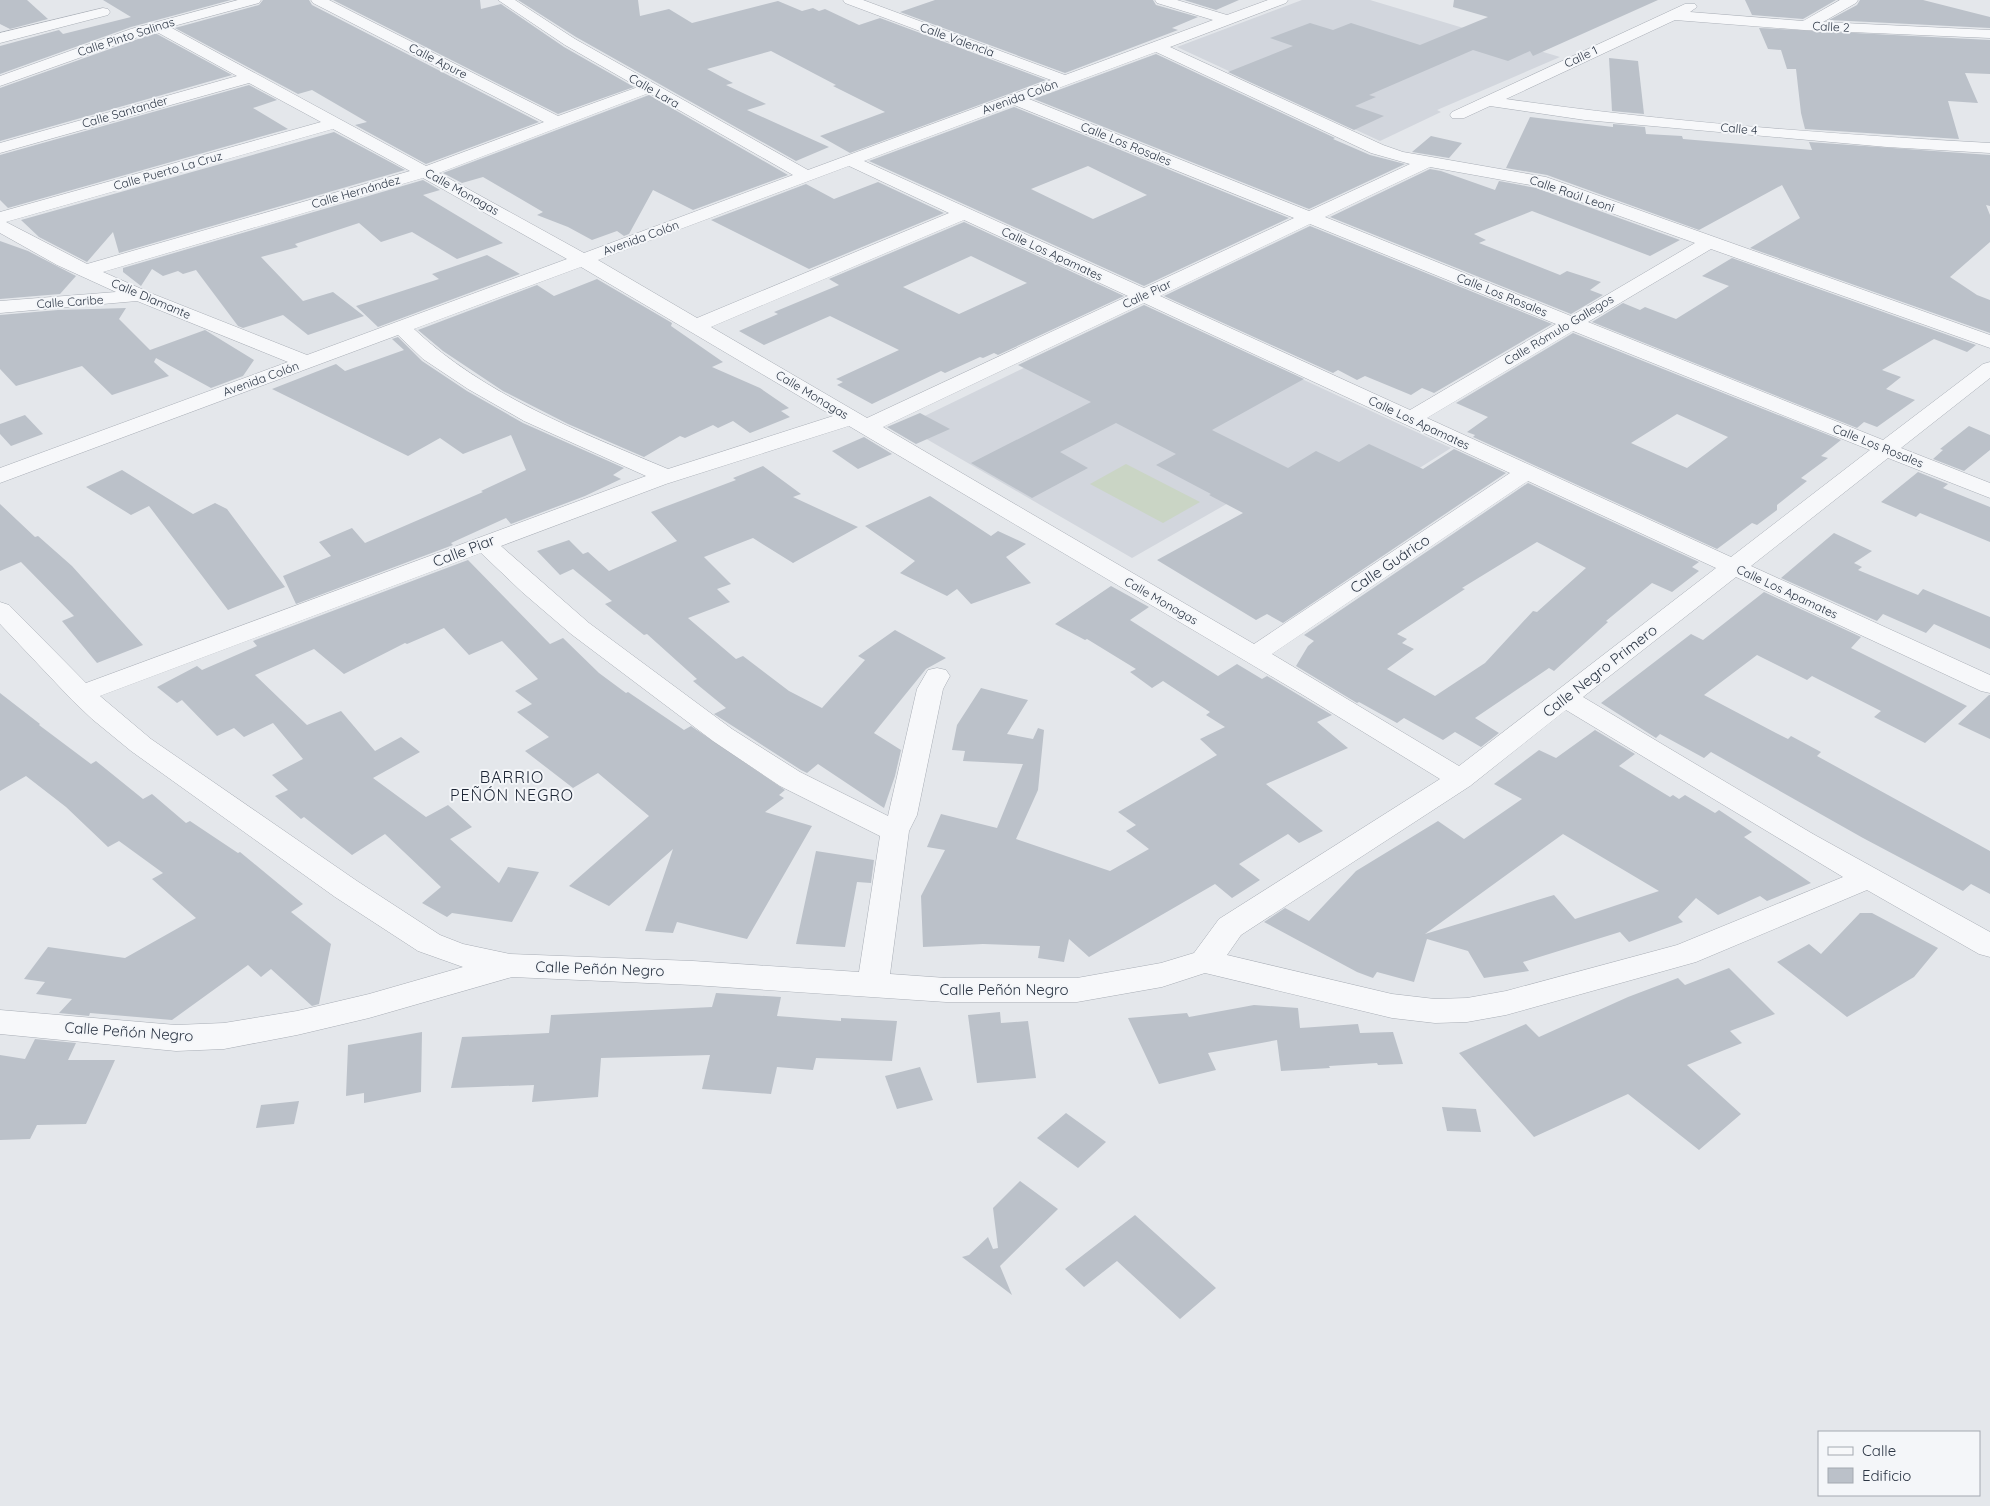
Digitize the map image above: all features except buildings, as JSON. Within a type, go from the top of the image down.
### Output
[{"type":"street","points":[[82,0],[136,32]]},
{"type":"street","name":"Calle Pinto Salinas","points":[[0,81],[136,32],[254,0]]},
{"type":"street","name":"Calle Apure","points":[[318,0],[557,122]]},
{"type":"street","name":"Calle Lara","points":[[504,0],[547,28],[649,88],[807,176]]},
{"type":"street","name":"Calle Valencia","points":[[850,0],[1065,80]]},
{"type":"street","points":[[1162,0],[1227,20]]},
{"type":"street","name":"Avenida Colón","points":[[0,476],[1281,0]]},
{"type":"street","name":"Calle 1","points":[[1458,115],[1705,0]]},
{"type":"street","points":[[1804,26],[1851,0]]},
{"type":"street","points":[[0,38],[103,12]]},
{"type":"street","name":"Calle 2","points":[[1672,15],[1804,26],[1990,34]]},
{"type":"street","name":"Calle Monagas","points":[[156,26],[583,260],[1254,655],[1460,779]]},
{"type":"street","name":"Calle Raúl Leoni","points":[[1156,46],[1359,142],[1400,157],[1540,181],[1990,342]]},
{"type":"street","name":"Calle Santander","points":[[0,148],[251,77]]},
{"type":"street","name":"Calle Hernández","points":[[85,271],[425,172],[649,88]]},
{"type":"street","name":"Calle Los Rosales","points":[[1014,99],[1990,491]]},
{"type":"street","name":"Calle 4","points":[[1488,101],[1585,115],[1853,140],[1990,148]]},
{"type":"street","name":"Calle Puerto La Cruz","points":[[0,218],[336,123]]},
{"type":"street","name":"Calle Los Apamates","points":[[849,160],[1990,685]]},
{"type":"street","name":"Calle Piar","points":[[81,694],[666,476],[793,437],[858,422],[1143,296],[1428,162]]},
{"type":"street","points":[[696,326],[964,213]]},
{"type":"street","name":"Calle Diamante","points":[[0,226],[85,271],[139,295],[306,362]]},
{"type":"street","name":"Calle Rómulo Gallegos","points":[[1410,418],[1709,242]]},
{"type":"street","name":"Calle Caribe","points":[[0,307],[139,295]]},
{"type":"street","points":[[401,327],[430,355],[475,385],[579,439],[666,476]]},
{"type":"street","name":"Calle Negro Primero","points":[[1206,961],[1230,926],[1460,779],[1990,368]]},
{"type":"street","name":"Calle Guárico","points":[[1254,655],[1526,472]]},
{"type":"street","points":[[484,543],[522,581],[564,617],[649,682],[747,752],[791,780],[895,832]]},
{"type":"street","points":[[0,610],[101,713],[141,745],[346,889],[429,943],[458,955],[512,965]]},
{"type":"street","points":[[872,985],[895,832],[903,815],[930,689],[938,676]]},
{"type":"street","points":[[1565,698],[1868,878],[1990,946]]},
{"type":"street","points":[[1206,961],[1392,1006],[1435,1011],[1467,1010],[1506,1004],[1685,954],[1868,878]]},
{"type":"street","name":"Calle Peñón Negro","points":[[0,1022],[176,1038],[224,1036],[297,1023],[369,1006],[512,965],[693,973],[946,990],[1076,990],[1162,975],[1206,961]]},
{"type":"shaded area","points":[[1302,0],[1370,0],[1560,57],[1437,110],[1441,112],[1380,141],[1177,47]]},
{"type":"shaded area","points":[[1148,308],[1451,448],[1317,533],[1244,494],[1132,558],[904,426]]},
{"type":"green space","points":[[1126,464],[1200,502],[1163,523],[1090,484]]},
{"type":"district","name":"BARRIO PEÑÓN NEGRO","points":[[512,786]]}]
